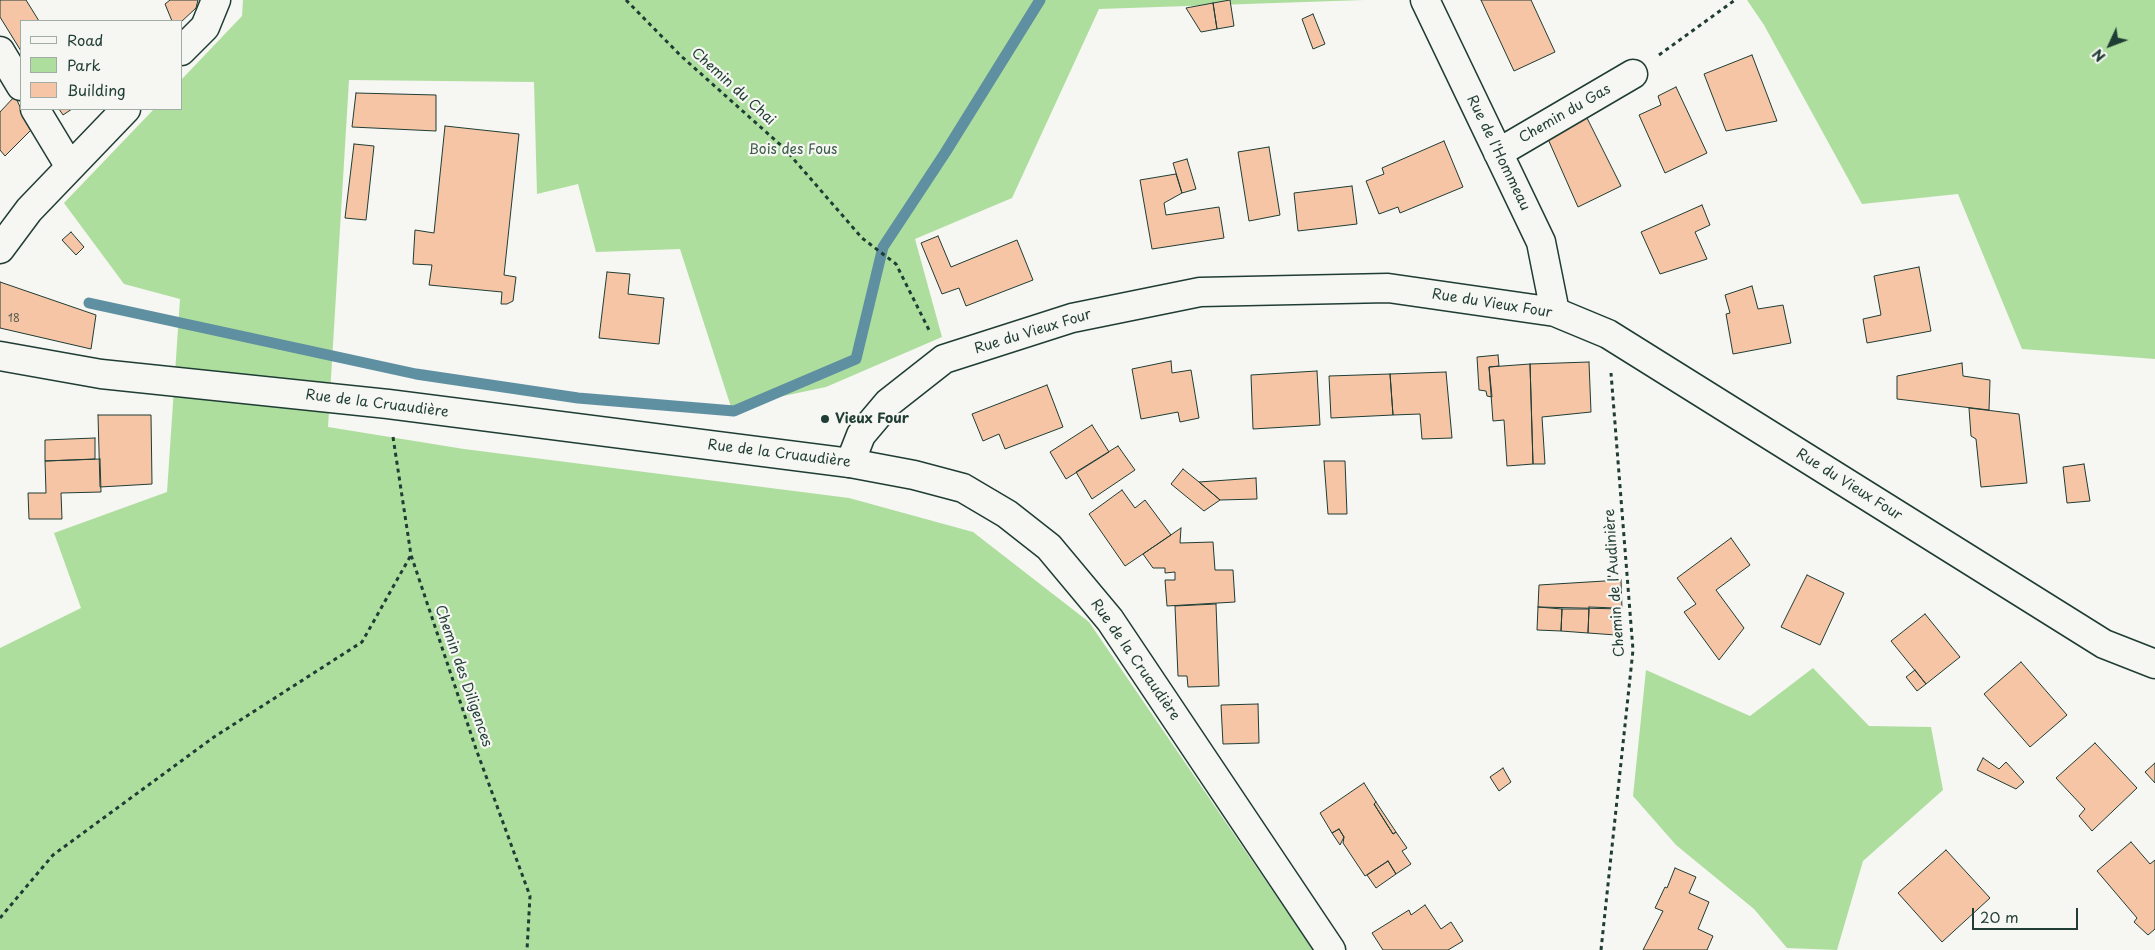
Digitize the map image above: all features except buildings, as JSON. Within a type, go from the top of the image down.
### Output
[{"type":"street","points":[[182,50],[205,27],[216,0]]},
{"type":"street","name":"Rue de l'Hommeau","points":[[1425,0],[1541,242],[1555,312]]},
{"type":"street","points":[[0,50],[20,84]]},
{"type":"street","name":"Chemin du Gas","points":[[1498,153],[1632,74]]},
{"type":"street","points":[[36,110],[70,167]]},
{"type":"street","points":[[0,249],[29,210],[125,110]]},
{"type":"street","name":"Rue du Vieux Four","points":[[850,463],[861,435],[888,403],[944,359],[1072,318],[1200,292],[1388,288],[1555,312],[1608,334],[2104,644],[2155,664]]},
{"type":"street","name":"Rue de la Cruaudière","points":[[0,356],[101,374],[388,404],[850,463],[914,474],[963,488],[1007,514],[1049,546],[1110,620],[1331,950]]},
{"type":"path","name":"Chemin du Chai","points":[[626,0],[681,56],[784,148],[862,238],[896,264],[944,359]]},
{"type":"path","points":[[1632,74],[1735,0]]},
{"type":"path","name":"Chemin de l'Audinière","points":[[1601,950],[1633,650],[1608,334]]},
{"type":"path","name":"Chemin des Diligences","points":[[388,404],[411,555],[476,749],[530,896],[527,950]]},
{"type":"path","points":[[0,918],[53,855],[214,737],[362,642],[411,555]]},
{"type":"green space","name":"Bois des Fous","points":[[243,0],[1364,0],[1099,9],[1012,198],[915,239],[942,337],[826,387],[731,407],[680,249],[596,252],[578,184],[537,194],[534,82],[349,80],[328,427],[464,449],[849,498],[973,532],[1089,622],[1313,950],[0,950],[0,648],[81,608],[54,533],[167,492],[180,299],[124,284],[64,203],[153,110],[182,110],[182,79],[242,16]]},
{"type":"green space","points":[[1747,0],[2155,0],[2155,359],[2022,349],[1958,194],[1862,204],[1764,25]]},
{"type":"green space","points":[[1813,668],[1869,726],[1931,727],[1943,790],[1863,861],[1837,950],[1787,948],[1754,909],[1676,845],[1633,796],[1646,670],[1750,716]]},
{"type":"waterway","points":[[89,303],[416,374],[578,398],[734,411],[856,359],[883,247],[945,153],[1040,0]]},
{"type":"place","name":"Vieux Four","points":[[825,419]]}]
